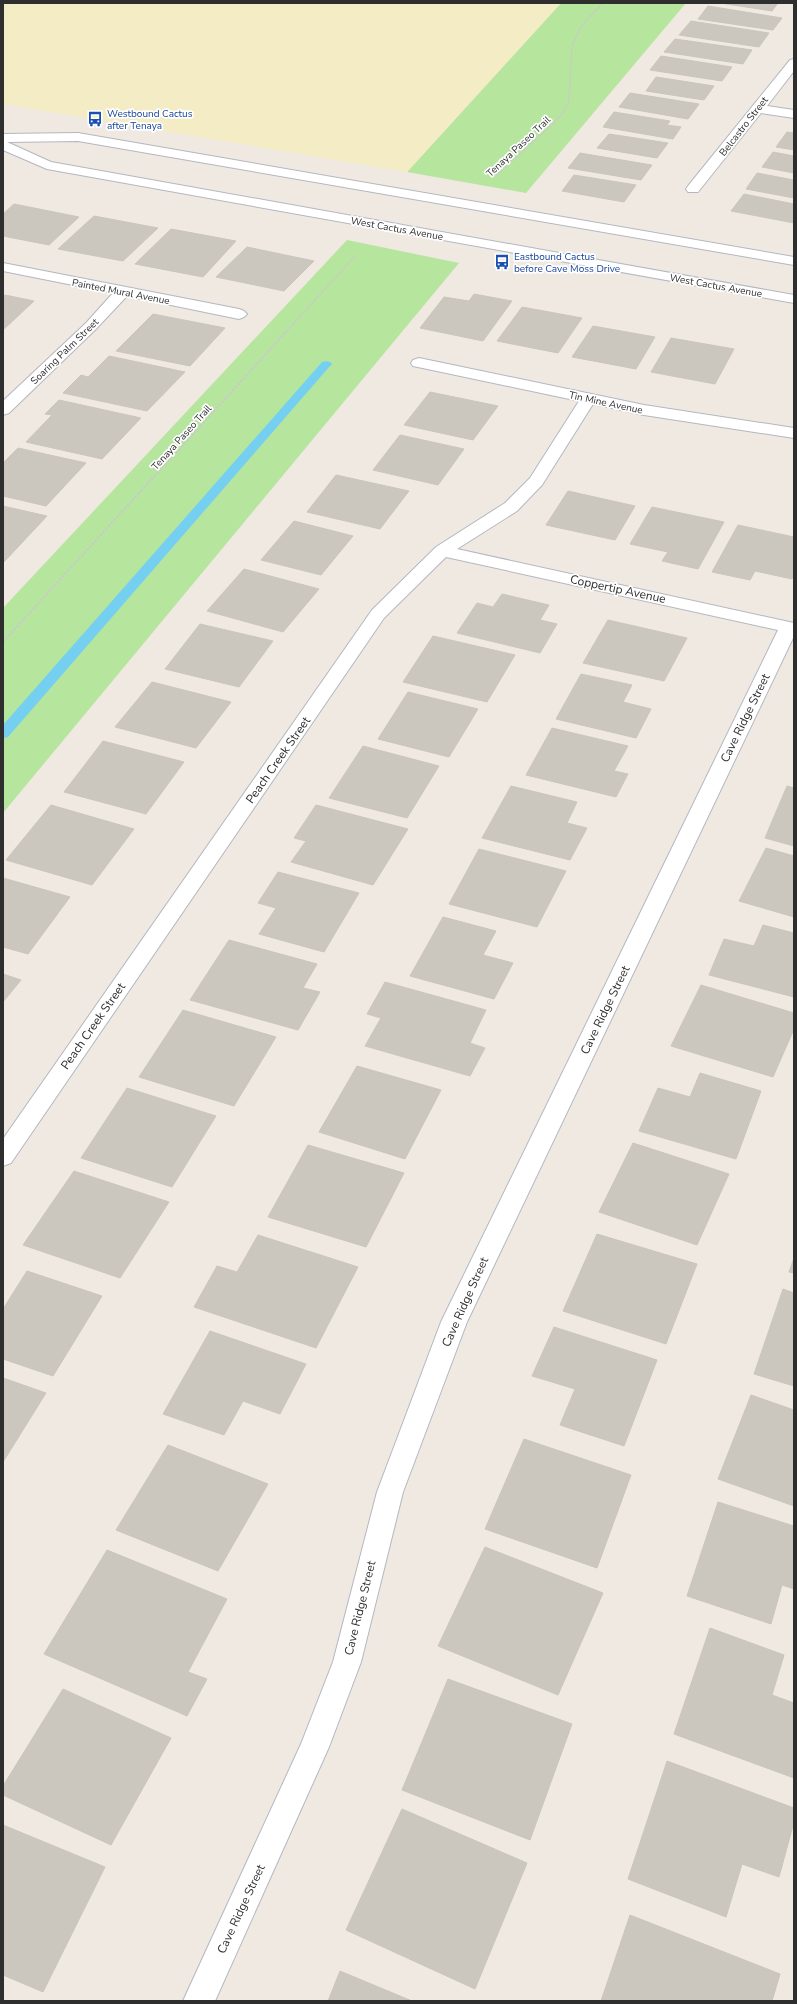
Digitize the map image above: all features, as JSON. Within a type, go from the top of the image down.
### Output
[{"type":"street","name":"Belcastro Street","points":[[693,189],[794,63]]},
{"type":"street","points":[[758,108],[794,114]]},
{"type":"street","points":[[3,138],[78,137],[794,261]]},
{"type":"street","name":"West Cactus Avenue","points":[[3,145],[47,165],[794,299]]},
{"type":"street","name":"Painted Mural Avenue","points":[[3,267],[239,314]]},
{"type":"street","name":"Soaring Palm Street","points":[[3,410],[124,291]]},
{"type":"street","name":"Tin Mine Avenue","points":[[418,363],[644,410],[794,433]]},
{"type":"street","name":"Peach Creek Street","points":[[3,1157],[378,614],[442,551],[511,507],[536,481],[588,399]]},
{"type":"street","name":"Coppertip Avenue","points":[[442,551],[792,627]]},
{"type":"street","name":"Cave Ridge Street","points":[[198,2001],[314,1747],[347,1662],[390,1492],[454,1322],[792,627]]},
{"type":"path","name":"Tenaya Paseo Trail","points":[[492,179],[554,123],[563,112],[569,101],[572,45],[582,25],[604,3]]},
{"type":"path","name":"Tenaya Paseo Trail","points":[[3,642],[358,253]]},
{"type":"green space","points":[[561,3],[686,3],[526,193],[407,172]]},
{"type":"green space","points":[[347,240],[459,263],[3,813],[3,608]]},
{"type":"sand","points":[[3,3],[561,3],[407,172],[3,104]]},
{"type":"building","points":[[720,3],[778,3],[772,11]]},
{"type":"building","points":[[708,6],[782,18],[773,30],[698,19]]},
{"type":"building","points":[[691,21],[769,33],[759,47],[679,35]]},
{"type":"building","points":[[675,39],[752,50],[743,64],[664,52]]},
{"type":"building","points":[[661,56],[732,67],[722,81],[650,70]]},
{"type":"building","points":[[656,77],[714,86],[704,100],[646,91]]},
{"type":"building","points":[[630,93],[699,104],[688,119],[619,107]]},
{"type":"building","points":[[614,112],[670,121],[667,125],[681,127],[673,139],[603,127]]},
{"type":"building","points":[[787,132],[794,133],[794,150],[776,147]]},
{"type":"building","points":[[609,134],[668,143],[657,158],[597,148]]},
{"type":"building","points":[[773,152],[794,156],[794,173],[762,167]]},
{"type":"building","points":[[580,153],[652,165],[641,180],[568,168]]},
{"type":"building","points":[[757,173],[794,180],[794,198],[746,189]]},
{"type":"building","points":[[574,175],[636,185],[624,202],[562,191]]},
{"type":"building","points":[[744,194],[794,204],[794,223],[731,211]]},
{"type":"building","points":[[14,204],[79,217],[49,245],[3,236],[3,214]]},
{"type":"building","points":[[94,216],[158,228],[123,261],[58,249]]},
{"type":"building","points":[[171,229],[236,241],[203,277],[135,264]]},
{"type":"building","points":[[247,247],[314,261],[284,291],[216,277]]},
{"type":"building","points":[[474,294],[512,301],[483,341],[420,328],[444,297],[469,301]]},
{"type":"building","points":[[5,295],[34,301],[3,330],[3,297]]},
{"type":"building","points":[[522,307],[582,318],[558,353],[497,341]]},
{"type":"building","points":[[153,314],[225,328],[190,366],[116,351]]},
{"type":"building","points":[[593,326],[655,337],[636,369],[572,357]]},
{"type":"building","points":[[671,338],[734,349],[715,384],[651,372]]},
{"type":"building","points":[[109,356],[185,372],[147,411],[63,393],[81,375],[88,377]]},
{"type":"building","points":[[430,392],[498,406],[473,440],[404,425]]},
{"type":"building","points":[[59,400],[141,418],[102,459],[26,442],[52,415],[45,414]]},
{"type":"building","points":[[400,435],[464,449],[438,485],[373,470]]},
{"type":"building","points":[[18,448],[86,463],[46,506],[3,496],[3,463]]},
{"type":"building","points":[[336,475],[409,491],[380,529],[307,512]]},
{"type":"building","points":[[568,491],[635,506],[615,540],[546,525]]},
{"type":"building","points":[[3,506],[47,516],[3,563]]},
{"type":"building","points":[[652,507],[724,522],[698,569],[662,561],[668,552],[630,544]]},
{"type":"building","points":[[294,521],[353,536],[321,575],[261,560]]},
{"type":"building","points":[[738,525],[794,537],[794,574],[792,579],[755,571],[750,580],[712,572]]},
{"type":"building","points":[[244,569],[319,589],[283,632],[207,611]]},
{"type":"building","points":[[502,594],[549,605],[540,620],[557,624],[540,653],[457,633],[477,603],[493,607]]},
{"type":"building","points":[[608,620],[687,638],[664,681],[583,663]]},
{"type":"building","points":[[200,624],[273,641],[239,687],[165,669]]},
{"type":"building","points":[[433,636],[515,655],[487,702],[403,682]]},
{"type":"building","points":[[581,674],[632,685],[623,702],[651,709],[636,738],[556,719]]},
{"type":"building","points":[[152,682],[231,702],[196,748],[115,727]]},
{"type":"building","points":[[408,692],[478,709],[449,757],[378,739]]},
{"type":"building","points":[[552,728],[628,746],[614,771],[628,774],[616,797],[526,775]]},
{"type":"building","points":[[103,741],[184,762],[146,814],[64,792]]},
{"type":"building","points":[[363,746],[439,766],[407,818],[329,798]]},
{"type":"building","points":[[511,786],[577,802],[567,823],[587,828],[570,860],[482,838]]},
{"type":"building","points":[[787,786],[794,788],[794,846],[765,838]]},
{"type":"building","points":[[51,805],[134,829],[92,885],[6,860]]},
{"type":"building","points":[[316,805],[408,829],[373,885],[291,862],[306,841],[294,838]]},
{"type":"building","points":[[766,848],[794,856],[794,917],[739,901]]},
{"type":"building","points":[[479,849],[566,871],[537,927],[449,904]]},
{"type":"building","points":[[278,872],[359,893],[324,952],[259,934],[276,908],[258,903]]},
{"type":"building","points":[[3,878],[70,897],[28,954],[3,947]]},
{"type":"building","points":[[443,917],[496,931],[483,955],[513,963],[494,999],[410,976]]},
{"type":"building","points":[[763,925],[794,933],[794,997],[709,975],[724,939],[754,946]]},
{"type":"building","points":[[229,940],[317,964],[303,988],[320,992],[298,1030],[190,1000]]},
{"type":"building","points":[[3,974],[21,980],[3,1002]]},
{"type":"building","points":[[385,982],[486,1010],[470,1043],[485,1048],[470,1076],[365,1046],[381,1018],[367,1014]]},
{"type":"building","points":[[701,985],[794,1013],[794,1029],[773,1077],[671,1046]]},
{"type":"building","points":[[183,1010],[276,1037],[234,1106],[139,1077]]},
{"type":"building","points":[[357,1066],[441,1090],[405,1159],[319,1132]]},
{"type":"building","points":[[700,1073],[761,1091],[736,1159],[639,1131],[658,1088],[690,1097]]},
{"type":"building","points":[[127,1088],[216,1116],[172,1187],[81,1158]]},
{"type":"building","points":[[633,1143],[729,1174],[697,1245],[599,1212]]},
{"type":"building","points":[[308,1145],[404,1173],[366,1247],[268,1217]]},
{"type":"building","points":[[74,1171],[169,1202],[120,1278],[23,1245]]},
{"type":"building","points":[[597,1234],[697,1264],[666,1344],[563,1311]]},
{"type":"building","points":[[258,1235],[358,1267],[316,1348],[194,1307],[217,1266],[237,1272]]},
{"type":"building","points":[[794,1258],[794,1273],[789,1272]]},
{"type":"building","points":[[27,1271],[102,1296],[53,1376],[3,1359],[3,1309]]},
{"type":"building","points":[[783,1289],[794,1293],[794,1386],[754,1374]]},
{"type":"building","points":[[554,1327],[657,1360],[624,1446],[560,1425],[575,1389],[532,1376]]},
{"type":"building","points":[[210,1331],[306,1364],[280,1414],[243,1401],[224,1435],[163,1414]]},
{"type":"building","points":[[3,1378],[46,1393],[3,1462]]},
{"type":"building","points":[[751,1395],[794,1410],[794,1506],[718,1479]]},
{"type":"building","points":[[524,1439],[631,1475],[597,1568],[485,1529]]},
{"type":"building","points":[[168,1445],[268,1484],[218,1571],[116,1530]]},
{"type":"building","points":[[718,1502],[794,1526],[794,1589],[782,1585],[771,1624],[687,1596]]},
{"type":"building","points":[[485,1547],[603,1593],[558,1695],[438,1646]]},
{"type":"building","points":[[107,1550],[227,1599],[188,1672],[207,1679],[187,1716],[44,1654]]},
{"type":"building","points":[[710,1628],[784,1655],[772,1695],[794,1703],[794,1778],[674,1734]]},
{"type":"building","points":[[448,1679],[572,1724],[530,1840],[402,1790]]},
{"type":"building","points":[[63,1689],[171,1738],[111,1845],[3,1795],[3,1786]]},
{"type":"building","points":[[667,1761],[794,1808],[794,1822],[779,1877],[742,1864],[726,1917],[628,1879]]},
{"type":"building","points":[[402,1809],[527,1863],[475,1989],[346,1930]]},
{"type":"building","points":[[3,1825],[105,1867],[43,1992],[3,1975]]},
{"type":"building","points":[[630,1915],[780,1974],[772,2001],[601,2001]]},
{"type":"building","points":[[340,1971],[412,2001],[328,2001]]},
{"type":"waterway","points":[[3,734],[326,364]]},
{"type":"place","name":"Westbound Cactus after Tenaya","points":[[95,119]]},
{"type":"place","name":"Eastbound Cactus before Cave Moss Drive","points":[[502,262]]}]
